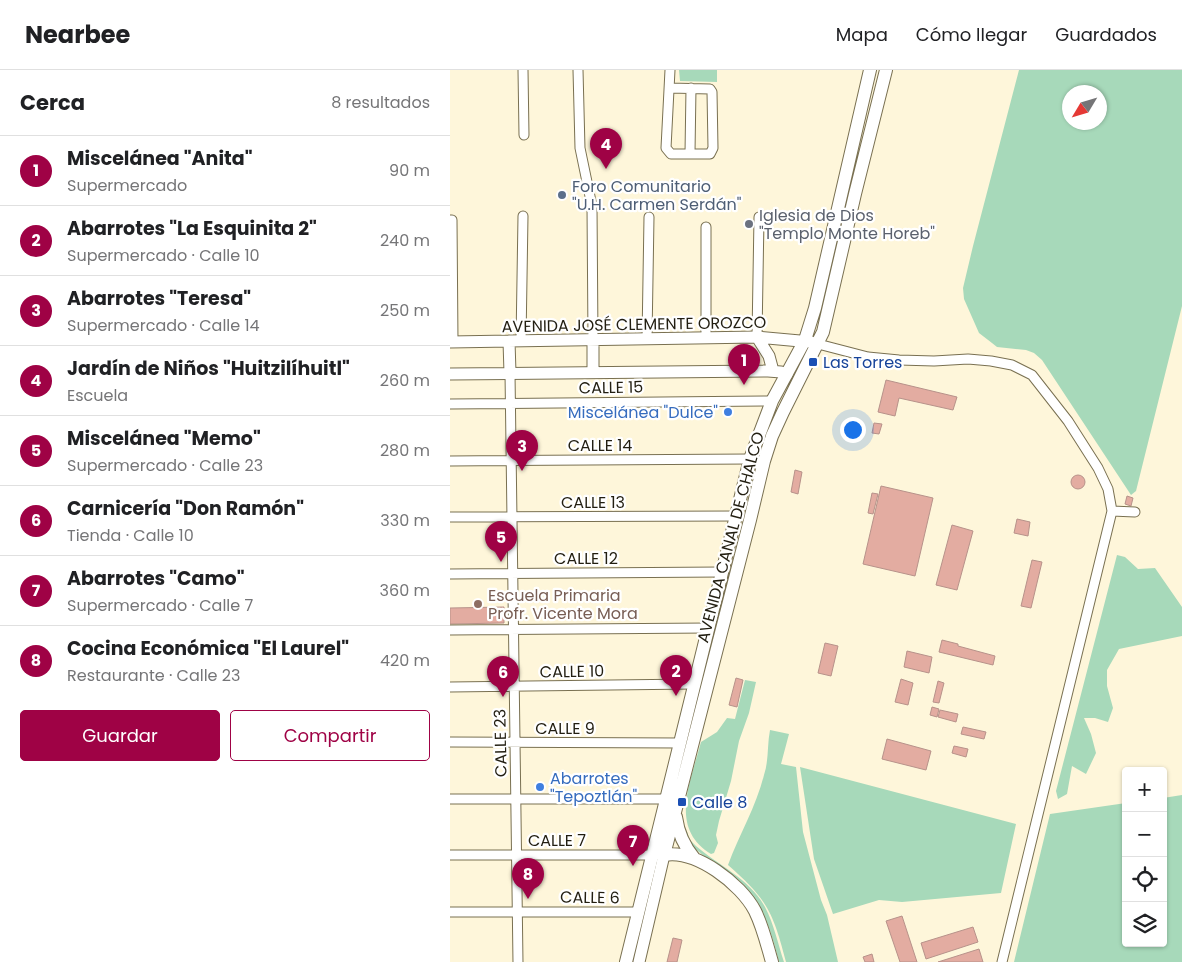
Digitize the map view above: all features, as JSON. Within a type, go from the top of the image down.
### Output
[{"type":"main road","name":"AVENIDA CANAL DE CHALCO","points":[[659,855],[666,799],[750,459],[772,400],[805,340],[815,308],[870,70]]},
{"type":"main road","name":"AVENIDA CANAL DE CHALCO","points":[[626,962],[639,912],[675,816],[692,742],[764,461],[772,436],[823,332],[886,70]]},
{"type":"main road","points":[[675,816],[680,834],[688,850],[697,860],[730,882],[745,896],[754,909],[772,962]]},
{"type":"main road","points":[[659,855],[681,855],[697,860]]},
{"type":"street","points":[[523,70],[524,135]]},
{"type":"street","points":[[578,70],[580,148],[592,206],[593,372]]},
{"type":"street","points":[[670,70],[666,148],[671,154],[710,154],[714,148],[712,92],[706,88],[670,88]]},
{"type":"street","points":[[690,153],[691,88]]},
{"type":"street","points":[[510,373],[515,341],[522,216]]},
{"type":"street","points":[[647,339],[649,217]]},
{"type":"street","points":[[759,217],[758,337],[769,356],[773,371]]},
{"type":"street","points":[[450,220],[452,220],[451,342]]},
{"type":"street","points":[[706,227],[706,338]]},
{"type":"street","name":"AVENIDA JOSÉ CLEMENTE OROZCO","points":[[451,342],[758,337],[805,340],[818,344]]},
{"type":"street","points":[[818,344],[868,357],[934,361],[968,359],[1012,364],[1032,375],[1068,421],[1098,468],[1108,489],[1112,511],[1002,962]]},
{"type":"street","points":[[450,374],[773,371],[787,374]]},
{"type":"street","name":"CALLE 23","points":[[510,373],[518,962]]},
{"type":"street","name":"CALLE 15","points":[[450,404],[772,400]]},
{"type":"street","name":"CALLE 14","points":[[450,460],[750,459]]},
{"type":"street","points":[[1112,511],[1136,512]]},
{"type":"street","name":"CALLE 13","points":[[450,517],[737,516]]},
{"type":"street","name":"CALLE 12","points":[[450,574],[722,572]]},
{"type":"street","points":[[450,630],[709,628]]},
{"type":"street","name":"CALLE 10","points":[[450,687],[693,684]]},
{"type":"street","name":"CALLE 9","points":[[450,742],[680,743]]},
{"type":"street","points":[[450,799],[666,799]]},
{"type":"street","name":"CALLE 7","points":[[450,855],[659,855]]},
{"type":"street","name":"AVENIDA CANAL DE CHALCO","points":[[639,962],[659,855]]},
{"type":"street","name":"CALLE 6","points":[[450,912],[639,912]]},
{"type":"green space","points":[[679,70],[717,70],[717,82],[680,81]]},
{"type":"green space","points":[[1019,70],[1182,70],[1182,306],[1136,491],[1131,495],[1042,360],[1034,353],[1026,350],[997,347],[979,333],[964,299],[963,288]]},
{"type":"green space","points":[[1117,555],[1125,557],[1138,569],[1155,568],[1182,607],[1182,636],[1119,649],[1107,670],[1107,686],[1113,708],[1108,722],[1095,718],[1084,718],[1096,753],[1086,774],[1072,766],[1067,794],[1058,799],[1056,791]]},
{"type":"green space","points":[[745,680],[756,682],[719,821],[716,835],[718,843],[714,853],[711,854],[698,843],[690,831],[686,817],[688,788],[701,742],[717,732],[727,718],[735,719]]},
{"type":"green space","points":[[770,730],[789,734],[781,764],[796,767],[803,832],[821,900],[827,915],[838,962],[786,962],[777,931],[767,908],[752,887],[728,865],[761,787],[767,764]]},
{"type":"green space","points":[[800,767],[1016,824],[1001,893],[902,902],[879,900],[833,914],[814,859]]},
{"type":"green space","points":[[1182,795],[1182,962],[1014,962],[1050,814],[1122,804],[1122,947],[1167,947],[1167,797]]},
{"type":"green space","points":[[686,829],[690,840],[696,846],[743,881],[759,897],[771,920],[784,962],[779,962],[769,927],[752,896],[735,878],[689,843]]},
{"type":"building","points":[[886,380],[957,397],[953,410],[899,398],[895,416],[878,412]]},
{"type":"building","points":[[874,423],[882,424],[879,434],[872,433]]},
{"type":"building","points":[[795,470],[802,472],[798,494],[791,492]]},
{"type":"building","points":[[1078,475],[1083,477],[1085,482],[1083,487],[1078,489],[1073,487],[1071,482],[1073,477]]},
{"type":"building","points":[[881,486],[933,498],[915,576],[863,564]]},
{"type":"building","points":[[872,493],[878,494],[873,514],[868,513]]},
{"type":"building","points":[[1127,496],[1133,498],[1131,506],[1125,504]]},
{"type":"building","points":[[1017,519],[1030,522],[1028,536],[1014,533]]},
{"type":"building","points":[[952,525],[973,531],[957,590],[936,585]]},
{"type":"building","points":[[1032,560],[1042,562],[1031,608],[1021,606]]},
{"type":"building","points":[[504,607],[504,623],[450,624],[450,608]]},
{"type":"building","points":[[942,640],[995,656],[993,665],[939,652]]},
{"type":"building","points":[[825,643],[838,646],[831,676],[818,673]]},
{"type":"building","points":[[907,651],[932,657],[929,673],[904,667]]},
{"type":"building","points":[[736,678],[743,680],[737,707],[729,705]]},
{"type":"building","points":[[901,679],[913,683],[908,705],[895,702]]},
{"type":"building","points":[[938,681],[944,683],[939,703],[933,702]]},
{"type":"building","points":[[932,707],[939,709],[937,717],[930,715]]},
{"type":"building","points":[[940,710],[958,714],[956,722],[938,717]]},
{"type":"building","points":[[963,727],[986,732],[984,739],[961,734]]},
{"type":"building","points":[[887,739],[931,751],[926,770],[882,759]]},
{"type":"building","points":[[954,746],[968,749],[966,757],[952,753]]},
{"type":"building","points":[[902,916],[917,962],[900,962],[886,921]]},
{"type":"building","points":[[973,927],[978,942],[926,959],[921,943]]},
{"type":"building","points":[[673,938],[682,940],[677,962],[667,962]]},
{"type":"building","points":[[979,949],[983,962],[938,962]]},
{"type":"building","points":[[872,954],[874,962],[865,962],[863,957]]},
{"type":"place","name":"Jardín de Niños \"Huitzilíhuitl\"","points":[[606,169]]},
{"type":"place","name":"Foro Comunitario \"U.H. Carmen Serdán\"","points":[[562,195]]},
{"type":"place","name":"Iglesia de Dios \"Templo Monte Horeb\"","points":[[749,224]]},
{"type":"place","name":"Las Torres","points":[[813,362]]},
{"type":"place","name":"Miscelánea \"Anita\"","points":[[744,385]]},
{"type":"place","name":"Miscelánea \"Dulce\"","points":[[728,412]]},
{"type":"place","name":"Abarrotes \"Teresa\"","points":[[522,471]]},
{"type":"place","name":"Miscelánea \"Memo\"","points":[[501,562]]},
{"type":"place","name":"Escuela Primaria Profr. Vicente Mora","points":[[478,604]]},
{"type":"place","name":"Abarrotes \"La Esquinita 2\"","points":[[676,696]]},
{"type":"place","name":"Carnicería \"Don Ramón\"","points":[[503,697]]},
{"type":"place","name":"Abarrotes \"Tepoztlán\"","points":[[540,787]]},
{"type":"place","name":"Calle 8","points":[[682,802]]},
{"type":"place","name":"Abarrotes \"Camo\"","points":[[633,866]]},
{"type":"place","name":"Cocina Económica \"El Laurel\"","points":[[528,899]]}]
